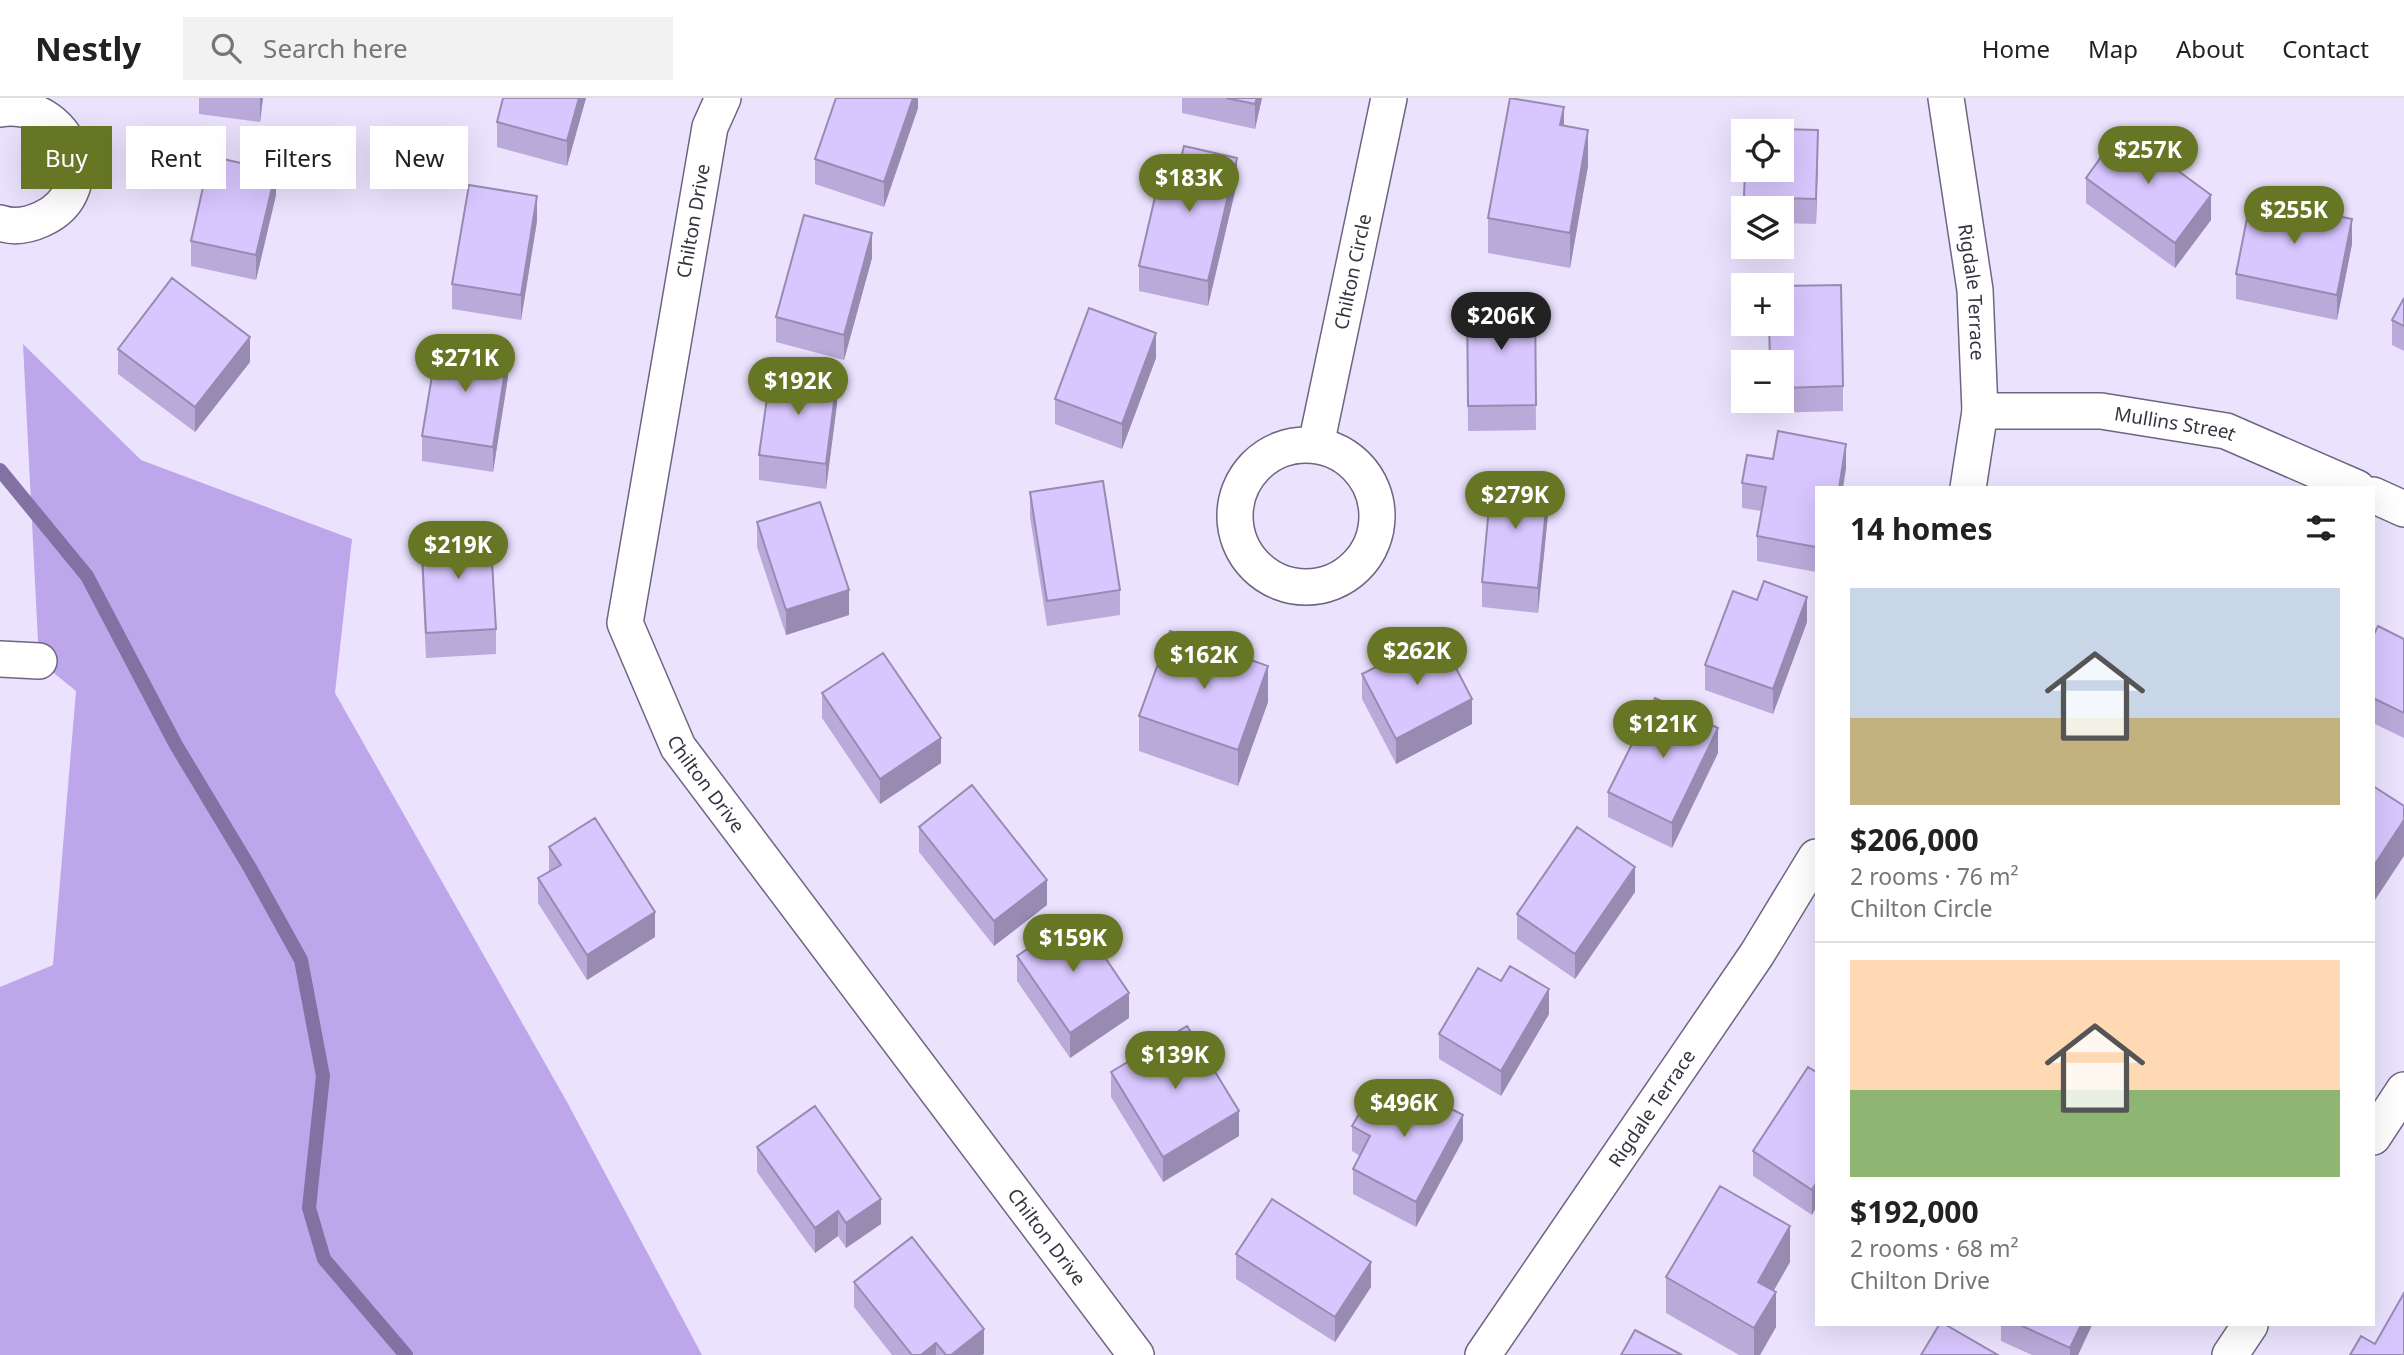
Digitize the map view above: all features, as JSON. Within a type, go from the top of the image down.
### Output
[{"type":"street","name":"Chilton Drive","points":[[723,98],[710,127],[625,623],[678,747],[1136,1355]]},
{"type":"street","name":"Chilton Circle","points":[[1316,445],[1389,98]]},
{"type":"street","name":"Rigdale Terrace","points":[[1946,98],[1975,290],[1980,411],[1968,486]]},
{"type":"street","points":[[0,223],[29,225],[51,215],[67,198],[76,177],[75,153],[66,132],[49,115],[19,105]]},
{"type":"street","name":"Mullins Street","points":[[1980,411],[2101,411],[2226,431],[2352,486]]},
{"type":"street","points":[[1316,445],[1343,455],[1364,473],[1376,499],[1378,526],[1369,553],[1350,574],[1325,586],[1296,587],[1270,578],[1249,559],[1237,535],[1235,507],[1244,481],[1263,460],[1288,447],[1316,445]]},
{"type":"street","points":[[2375,496],[2404,509]]},
{"type":"street","points":[[0,659],[39,661]]},
{"type":"street","name":"Rigdale Terrace","points":[[1483,1355],[1757,954],[1815,859]]},
{"type":"street","points":[[2375,1134],[2404,1090]]},
{"type":"street","points":[[2230,1355],[2249,1326]]},
{"type":"shaded area","points":[[23,344],[141,460],[352,539],[335,693],[567,1102],[702,1355],[0,1355],[0,987],[53,965],[76,691],[39,661]]},
{"type":"building","points":[[503,98],[579,98],[567,141],[497,122]]},
{"type":"building","points":[[836,98],[913,98],[884,182],[815,159]]},
{"type":"building","points":[[1226,98],[1257,98],[1255,104]]},
{"type":"building","points":[[1510,98],[1564,107],[1560,125],[1588,130],[1570,233],[1488,218]]},
{"type":"building","points":[[1794,129],[1818,130],[1816,199],[1744,196],[1745,182],[1794,182]]},
{"type":"building","points":[[2121,129],[2211,195],[2175,243],[2086,178]]},
{"type":"building","points":[[1184,146],[1237,158],[1208,281],[1139,266],[1162,167],[1178,171]]},
{"type":"building","points":[[226,160],[240,163],[240,189],[272,189],[256,255],[191,241],[203,189],[226,189]]},
{"type":"building","points":[[469,185],[537,196],[521,295],[452,284]]},
{"type":"building","points":[[2251,198],[2352,219],[2337,295],[2236,274]]},
{"type":"building","points":[[804,215],[872,233],[844,335],[776,317]]},
{"type":"building","points":[[172,278],[250,337],[195,407],[118,349]]},
{"type":"building","points":[[1841,285],[1843,386],[1794,388],[1794,350],[1770,350],[1769,336],[1794,336],[1794,286]]},
{"type":"building","points":[[1535,298],[1536,405],[1468,406],[1467,299]]},
{"type":"building","points":[[2404,298],[2404,326],[2392,320]]},
{"type":"building","points":[[1089,308],[1156,333],[1122,424],[1055,399]]},
{"type":"building","points":[[438,340],[508,352],[493,447],[422,436]]},
{"type":"building","points":[[771,370],[837,379],[826,464],[759,455]]},
{"type":"building","points":[[1778,431],[1846,444],[1839,486],[1815,486],[1815,547],[1757,536],[1766,487],[1742,483],[1747,455],[1773,459]]},
{"type":"building","points":[[1492,475],[1549,480],[1538,588],[1482,582]]},
{"type":"building","points":[[1103,481],[1120,590],[1047,601],[1030,492]]},
{"type":"building","points":[[820,502],[849,590],[786,610],[757,522]]},
{"type":"building","points":[[490,528],[496,629],[426,633],[421,532]]},
{"type":"building","points":[[1764,581],[1807,597],[1773,689],[1705,665],[1733,591],[1757,600]]},
{"type":"building","points":[[2378,626],[2404,639],[2404,713],[2375,699],[2375,632]]},
{"type":"building","points":[[1170,631],[1268,666],[1238,750],[1139,716]]},
{"type":"building","points":[[1439,635],[1472,699],[1396,739],[1362,674]]},
{"type":"building","points":[[883,653],[941,738],[880,779],[822,693]]},
{"type":"building","points":[[1655,698],[1718,728],[1672,823],[1608,792]]},
{"type":"building","points":[[972,785],[1047,880],[994,921],[919,827]]},
{"type":"building","points":[[2375,787],[2404,806],[2404,820],[2375,864]]},
{"type":"building","points":[[595,818],[655,912],[587,955],[538,878],[561,865],[549,847]]},
{"type":"building","points":[[1577,827],[1635,867],[1575,954],[1517,914]]},
{"type":"building","points":[[1077,916],[1129,993],[1070,1033],[1017,956]]},
{"type":"building","points":[[1510,966],[1549,989],[1501,1071],[1439,1034],[1478,968],[1501,981]]},
{"type":"building","points":[[1187,1026],[1239,1111],[1163,1157],[1111,1072]]},
{"type":"building","points":[[1808,1067],[1815,1071],[1815,1185],[1812,1190],[1753,1151]]},
{"type":"building","points":[[1402,1083],[1463,1115],[1416,1202],[1353,1169],[1370,1136],[1352,1126],[1372,1092],[1391,1102]]},
{"type":"building","points":[[815,1106],[881,1199],[846,1223],[838,1211],[815,1228],[757,1147]]},
{"type":"building","points":[[1720,1186],[1790,1226],[1758,1282],[1776,1292],[1754,1328],[1666,1277]]},
{"type":"building","points":[[1272,1199],[1371,1262],[1335,1317],[1236,1254]]},
{"type":"building","points":[[912,1237],[984,1329],[951,1355],[946,1355],[936,1343],[921,1355],[912,1355],[854,1282]]},
{"type":"building","points":[[2404,1293],[2404,1355],[2350,1355],[2361,1336],[2375,1344]]},
{"type":"building","points":[[1938,1326],[1948,1326],[1998,1355],[1921,1355]]},
{"type":"building","points":[[2022,1326],[2081,1326],[2070,1348]]},
{"type":"building","points":[[1635,1330],[1682,1355],[1621,1355]]},
{"type":"waterway","points":[[0,470],[87,576],[176,745],[250,868],[301,960],[323,1076],[309,1208],[324,1259],[406,1355]]}]
